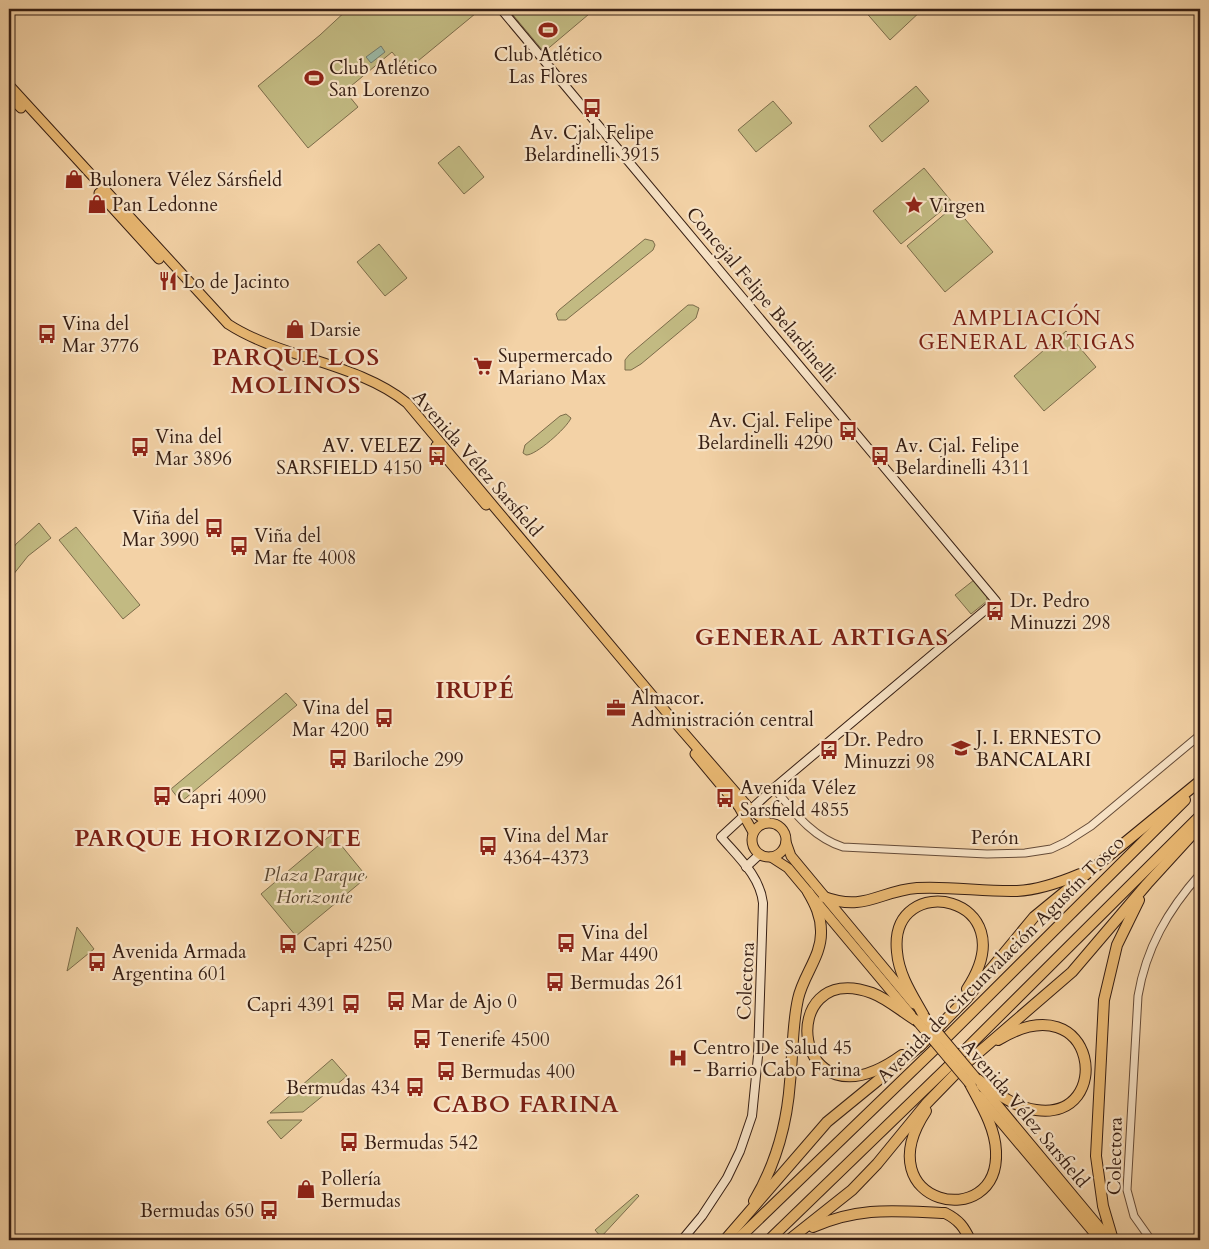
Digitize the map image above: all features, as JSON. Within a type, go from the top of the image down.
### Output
[{"type":"highway","points":[[725,1240],[827,1122],[896,1067],[967,998],[1025,926],[1055,898],[1200,781]]},
{"type":"highway","name":"Avenida de Circunvalación Agustín Tosco","points":[[737,1240],[907,1076],[1200,785]]},
{"type":"highway","name":"Avenida de Circunvalación Agustín Tosco","points":[[769,1240],[955,1060],[1200,816]]},
{"type":"highway","points":[[790,1239],[858,1184],[921,1109],[986,1043],[1047,995],[1072,972],[1156,873],[1200,826]]},
{"type":"highway","points":[[824,897],[848,904],[860,903],[903,890],[937,887],[1019,891],[1067,879],[1096,866]]},
{"type":"highway","points":[[1112,1240],[1099,1189],[1096,1156],[1104,1000],[1111,965],[1122,931],[1156,873]]},
{"type":"highway","points":[[737,1227],[770,1169],[785,1121],[798,997],[820,943],[820,917],[808,892]]},
{"type":"highway","points":[[933,902],[949,902],[963,908],[975,920],[982,934],[982,953],[971,983],[932,1033],[883,1067],[856,1076],[839,1075],[825,1069],[814,1059],[807,1045],[806,1027],[814,1006],[830,993],[843,989],[872,993],[920,1019],[899,965],[897,951],[898,931],[905,919],[915,909],[933,902]]},
{"type":"highway","points":[[1041,1025],[1058,1028],[1068,1033],[1080,1046],[1085,1057],[1086,1076],[1078,1094],[1068,1103],[1050,1110],[1036,1110],[1016,1104],[973,1081],[991,1128],[996,1151],[995,1165],[986,1185],[975,1195],[955,1201],[943,1199],[926,1191],[915,1178],[910,1161],[910,1149],[920,1119],[961,1068],[1002,1038],[1022,1029],[1041,1025]]},
{"type":"highway","points":[[790,1239],[842,1216],[880,1210],[945,1213],[956,1218],[965,1228],[970,1240]]},
{"type":"main road","name":"Concejal Felipe Belardinelli","points":[[502,9],[996,601],[774,788]]},
{"type":"main road","name":"Avenida Vélez Sarsfield","points":[[9,85],[228,324],[249,335],[379,385],[394,393],[412,408],[748,813],[753,832]]},
{"type":"main road","name":"Avenida Vélez Sarsfield","points":[[9,96],[220,325],[246,341],[376,390],[402,406],[716,778],[748,813],[767,822]]},
{"type":"main road","points":[[748,813],[774,788]]},
{"type":"main road","name":"Colectora","points":[[682,1240],[702,1216],[727,1178],[744,1141],[754,1105],[764,913],[760,889],[746,867],[721,837],[748,813]]},
{"type":"main road","points":[[767,822],[780,826],[785,834],[786,842],[779,854],[770,857],[760,854],[753,846],[753,832],[767,822]]},
{"type":"main road","name":"Avenida Vélez Sarsfield","points":[[786,842],[791,856],[920,1019]]},
{"type":"main road","points":[[746,867],[760,854]]},
{"type":"main road","name":"Avenida Vélez Sarsfield","points":[[770,857],[788,868],[1112,1240]]},
{"type":"main road","name":"Avenida Vélez Sarsfield","points":[[973,1081],[1100,1240]]},
{"type":"street","name":"Perón","points":[[774,788],[813,831],[828,841],[844,847],[987,854],[1037,852],[1051,849],[1077,836],[1200,735]]},
{"type":"street","name":"Colectora","points":[[1151,1240],[1134,1216],[1127,1190],[1138,996],[1148,957],[1158,931],[1182,894],[1200,874]]},
{"type":"green space","name":"Club Atlético San Lorenzo","points":[[348,9],[481,9],[407,70],[392,52],[345,91],[358,107],[308,148],[258,86],[320,35]]},
{"type":"green space","name":"Club Atlético Las Flores","points":[[508,9],[595,9],[544,52]]},
{"type":"green space","points":[[863,9],[923,9],[890,40]]},
{"type":"green space","points":[[916,86],[929,101],[882,142],[869,126]]},
{"type":"green space","points":[[773,101],[792,123],[756,152],[738,130]]},
{"type":"green space","points":[[459,146],[484,177],[464,194],[438,163]]},
{"type":"green space","points":[[924,168],[952,202],[901,244],[873,211]]},
{"type":"green space","points":[[954,206],[993,252],[945,292],[907,246]]},
{"type":"green space","points":[[645,239],[653,241],[655,245],[653,250],[566,320],[558,320],[556,314],[559,310]]},
{"type":"green space","points":[[379,244],[407,278],[385,296],[357,262]]},
{"type":"green space","points":[[688,305],[699,308],[696,318],[641,364],[631,370],[625,370],[625,360],[629,355]]},
{"type":"green space","points":[[1066,331],[1096,367],[1044,411],[1014,376]]},
{"type":"green space","points":[[566,414],[571,418],[557,434],[536,451],[526,455],[523,453],[525,445],[560,416]]},
{"type":"green space","points":[[39,523],[51,538],[28,556],[9,580],[9,555],[16,544]]},
{"type":"green space","points":[[76,527],[140,605],[123,619],[59,540]]},
{"type":"green space","points":[[974,580],[987,595],[987,601],[971,614],[955,595]]},
{"type":"green space","points":[[286,693],[297,705],[181,802],[171,789]]},
{"type":"green space","name":"Plaza Parque Horizonte","points":[[332,834],[367,877],[296,936],[261,894]]},
{"type":"green space","points":[[77,927],[94,949],[67,971]]},
{"type":"green space","points":[[332,1059],[347,1076],[303,1112],[270,1113]]},
{"type":"green space","points":[[270,1120],[302,1120],[281,1139],[267,1122]]},
{"type":"green space","points":[[637,1194],[639,1196],[601,1237],[595,1230]]},
{"type":"shaded area","points":[[381,46],[385,52],[371,63],[366,57]]},
{"type":"place","name":"Club Atlético Las Flores","points":[[548,30]]},
{"type":"place","name":"Club Atlético San Lorenzo","points":[[314,78]]},
{"type":"place","name":"Av. Cjal. Felipe Belardinelli 3915","points":[[592,108]]},
{"type":"place","name":"Bulonera Vélez Sársfield","points":[[74,179]]},
{"type":"place","name":"Pan Ledonne","points":[[97,204]]},
{"type":"place","name":"Virgen","points":[[914,205]]},
{"type":"place","name":"Lo de Jacinto","points":[[168,281]]},
{"type":"place","name":"Darsie","points":[[295,329]]},
{"type":"place","name":"Vina del Mar 3776","points":[[47,334]]},
{"type":"place","name":"Supermercado Mariano Max","points":[[483,366]]},
{"type":"place","name":"Av. Cjal. Felipe Belardinelli 4290","points":[[848,431]]},
{"type":"place","name":"Vina del Mar 3896","points":[[140,447]]},
{"type":"place","name":"AV. VELEZ SARSFIELD 4150","points":[[437,456]]},
{"type":"place","name":"Av. Cjal. Felipe Belardinelli 4311","points":[[880,456]]},
{"type":"place","name":"Viña del Mar 3990","points":[[214,528]]},
{"type":"place","name":"Viña del Mar fte 4008","points":[[239,546]]},
{"type":"place","name":"Dr. Pedro Minuzzi 298","points":[[995,611]]},
{"type":"place","name":"Almacor. Administración central","points":[[616,708]]},
{"type":"place","name":"Vina del Mar 4200","points":[[384,718]]},
{"type":"place","name":"J. I. ERNESTO BANCALARI","points":[[961,748]]},
{"type":"place","name":"Dr. Pedro Minuzzi 98","points":[[829,750]]},
{"type":"place","name":"Bariloche 299","points":[[338,759]]},
{"type":"place","name":"Capri 4090","points":[[162,796]]},
{"type":"place","name":"Avenida Vélez Sarsfield 4855","points":[[725,798]]},
{"type":"place","name":"Vina del Mar 4364-4373","points":[[488,846]]},
{"type":"place","name":"Vina del Mar 4490","points":[[566,943]]},
{"type":"place","name":"Capri 4250","points":[[288,944]]},
{"type":"place","name":"Avenida Armada Argentina 601","points":[[97,962]]},
{"type":"place","name":"Bermudas 261","points":[[555,982]]},
{"type":"place","name":"Mar de Ajo 0","points":[[396,1001]]},
{"type":"place","name":"Capri 4391","points":[[351,1004]]},
{"type":"place","name":"Tenerife 4500","points":[[422,1039]]},
{"type":"place","name":"Centro De Salud 45 - Barrio Cabo Farina","points":[[678,1058]]},
{"type":"place","name":"Bermudas 400","points":[[446,1071]]},
{"type":"place","name":"Bermudas 434","points":[[415,1087]]},
{"type":"place","name":"Bermudas 542","points":[[349,1142]]},
{"type":"place","name":"Pollería Bermudas","points":[[306,1189]]},
{"type":"place","name":"Bermudas 650","points":[[269,1210]]},
{"type":"district","name":"AMPLIACIÓN GENERAL ARTIGAS","points":[[1027,330]]},
{"type":"district","name":"PARQUE LOS MOLINOS","points":[[296,371]]},
{"type":"district","name":"GENERAL ARTIGAS","points":[[822,637]]},
{"type":"district","name":"IRUPÉ","points":[[475,690]]},
{"type":"district","name":"PARQUE HORIZONTE","points":[[218,838]]},
{"type":"district","name":"CABO FARINA","points":[[526,1104]]}]
